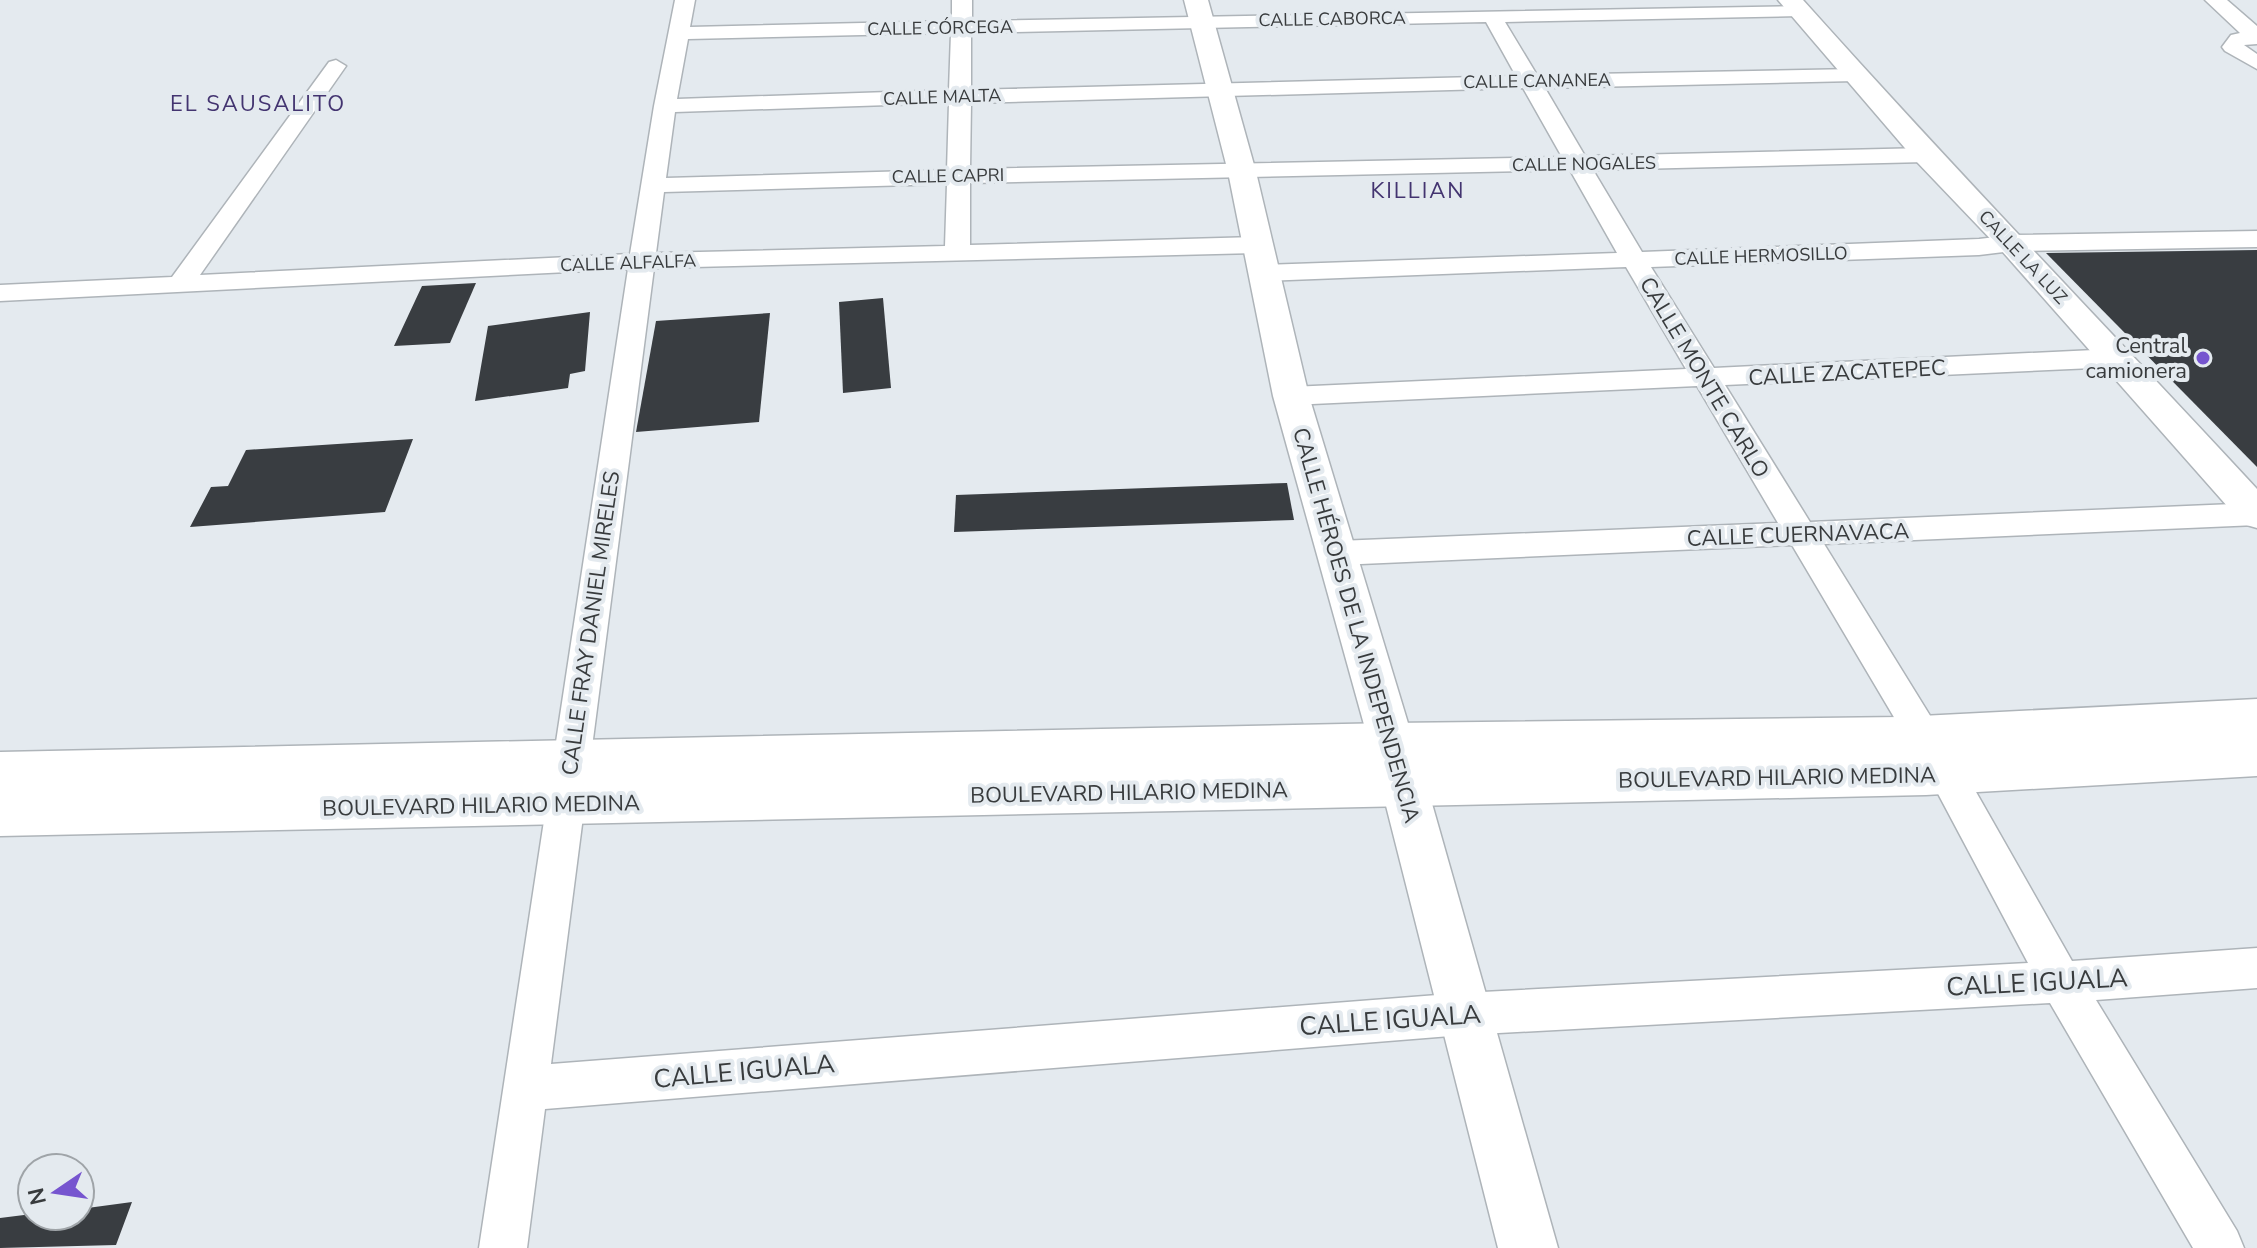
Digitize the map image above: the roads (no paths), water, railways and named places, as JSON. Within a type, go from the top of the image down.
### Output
[{"type":"main road","name":"BOULEVARD HILARIO MEDINA","points":[[1935,754],[2257,718]]},
{"type":"main road","name":"BOULEVARD HILARIO MEDINA","points":[[10,801],[568,782],[1398,764],[1935,754],[2257,756]]},
{"type":"street","name":"CALLE FRAY DANIEL MIRELES","points":[[503,1248],[665,106],[685,0]]},
{"type":"street","points":[[957,253],[962,0]]},
{"type":"street","points":[[2215,0],[2257,38]]},
{"type":"street","name":"CALLE CABORCA","points":[[1199,10],[1492,16],[1794,5]]},
{"type":"street","name":"CALLE LA LUZ","points":[[1794,5],[1926,155],[2012,243],[2257,514]]},
{"type":"street","name":"CALLE CÓRCEGA","points":[[679,33],[963,28],[1199,10]]},
{"type":"street","name":"CALLE HÉROES DE LA INDEPENDENCIA","points":[[1199,10],[1242,172],[1291,396],[1398,764],[1528,1248]]},
{"type":"street","name":"CALLE MONTE CARLO","points":[[1492,16],[1635,261],[1935,754],[2061,982],[2220,1248]]},
{"type":"street","points":[[2257,38],[2238,39],[2232,47],[2257,63]]},
{"type":"street","points":[[181,283],[336,66]]},
{"type":"street","name":"CALLE CANANEA","points":[[1220,88],[1855,75]]},
{"type":"street","name":"CALLE MALTA","points":[[665,106],[1220,88]]},
{"type":"street","name":"CALLE NOGALES","points":[[1242,172],[1926,155]]},
{"type":"street","name":"CALLE CAPRI","points":[[654,185],[1242,172]]},
{"type":"street","name":"CALLE HERMOSILLO","points":[[1260,259],[1635,261],[1979,247],[2012,243],[2257,239]]},
{"type":"street","name":"CALLE ALFALFA","points":[[0,293],[644,261],[957,253],[1260,259]]},
{"type":"street","name":"CALLE ZACATEPEC","points":[[1291,396],[2115,358]]},
{"type":"street","name":"CALLE CUERNAVACA","points":[[1338,553],[2257,514]]},
{"type":"street","name":"CALLE IGUALA","points":[[524,1088],[1463,1014],[2061,982],[2257,968]]},
{"type":"place","name":"Central camionera","points":[[2203,358]]},
{"type":"district","name":"EL SAUSALITO","points":[[258,103]]},
{"type":"district","name":"KILLIAN","points":[[1418,190]]}]
